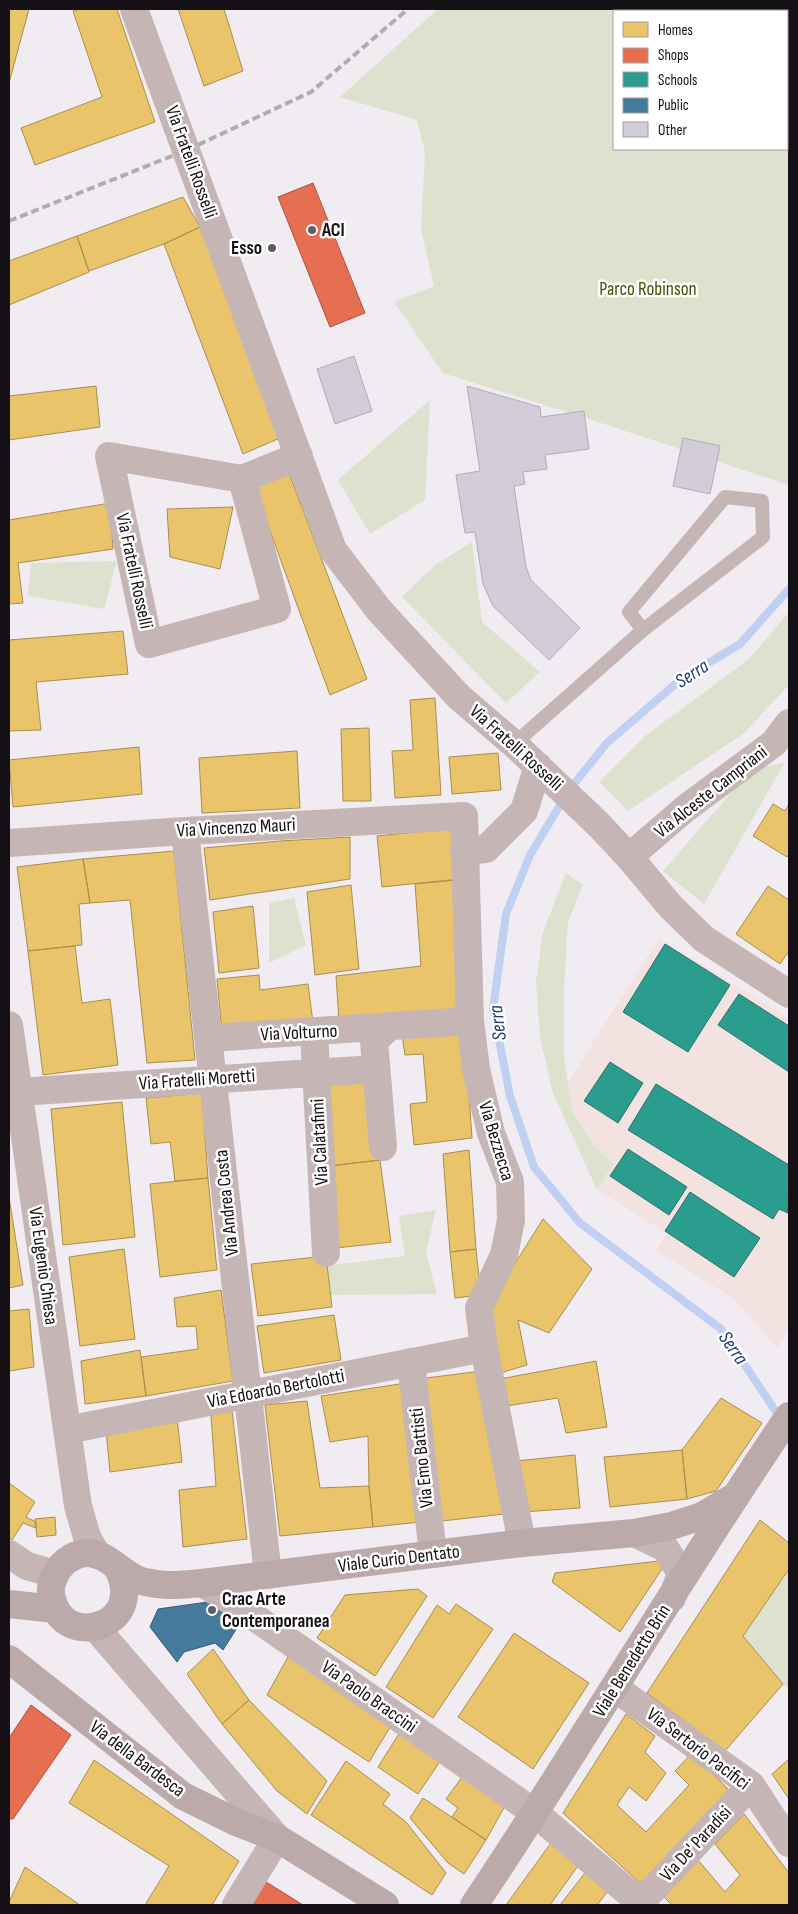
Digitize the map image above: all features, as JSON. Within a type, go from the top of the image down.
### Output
[{"type":"street","name":"Via Fratelli Rosselli","points":[[134,9],[333,550],[379,610],[459,697],[514,744],[598,824],[671,907],[704,939],[789,994]]},
{"type":"street","name":"Via Fratelli Rosselli","points":[[109,456],[242,479],[277,609],[149,644],[109,456]]},
{"type":"street","points":[[242,479],[299,456]]},
{"type":"street","name":"Via Alceste Campriani","points":[[629,857],[686,808],[784,740]]},
{"type":"street","points":[[464,851],[486,849],[524,811],[545,773]]},
{"type":"street","name":"Via Bezzecca","points":[[464,816],[470,1021],[476,1069],[491,1133],[510,1182],[511,1220],[504,1255],[479,1308],[484,1348],[522,1543]]},
{"type":"street","name":"Via Vincenzo Mauri","points":[[9,843],[185,831],[464,816]]},
{"type":"street","name":"Via Andrea Costa","points":[[185,831],[268,1575]]},
{"type":"street","name":"Via Volturno","points":[[209,1038],[470,1021]]},
{"type":"street","name":"Via Eugenio Chiesa","points":[[9,1025],[78,1506],[87,1537],[107,1561]]},
{"type":"street","points":[[383,1147],[374,1041],[389,1027]]},
{"type":"street","name":"Via Calatafimi","points":[[314,1032],[326,1252]]},
{"type":"street","name":"Via Fratelli Moretti","points":[[18,1092],[376,1069]]},
{"type":"street","name":"Via Edoardo Bertolotti","points":[[67,1430],[484,1348]]},
{"type":"street","name":"Via Emo Battisti","points":[[411,1362],[433,1554]]},
{"type":"street","name":"Viale Benedetto Brin","points":[[474,1905],[615,1688],[734,1497],[789,1416]]},
{"type":"street","name":"Viale Curio Dentato","points":[[107,1561],[139,1580],[164,1586],[202,1583],[522,1543],[634,1533],[671,1526],[702,1516],[734,1497]]},
{"type":"street","name":"Via Eugenio Chiesa","points":[[56,1583],[72,1541],[78,1506]]},
{"type":"street","points":[[634,1533],[665,1548],[681,1573],[671,1599]]},
{"type":"street","points":[[9,1554],[56,1583],[63,1618],[83,1628],[104,1624],[118,1612],[123,1602],[125,1590],[122,1578],[107,1561],[84,1553],[74,1556],[56,1583],[30,1595],[9,1599]]},
{"type":"street","points":[[9,1604],[56,1583]]},
{"type":"street","name":"Via Paolo Braccini","points":[[202,1583],[240,1607],[535,1813],[642,1904]]},
{"type":"street","name":"Viale Curio Dentato","points":[[118,1612],[137,1598],[164,1586]]},
{"type":"street","name":"Via della Bardesca","points":[[95,1627],[277,1838]]},
{"type":"street","name":"Via della Bardesca","points":[[9,1659],[183,1796],[236,1822],[277,1838],[385,1905]]},
{"type":"street","name":"Via Sertorio Pacifici","points":[[615,1688],[751,1785],[789,1842]]},
{"type":"street","name":"Via De' Paradisi","points":[[642,1904],[751,1785]]},
{"type":"street","points":[[236,1905],[277,1838]]},
{"type":"lane","points":[[514,744],[643,630],[763,537],[762,501],[725,497],[628,612],[643,630]]},
{"type":"shaded area","points":[[659,938],[789,1018],[789,1328],[777,1348],[733,1298],[656,1251],[666,1233],[597,1190],[613,1164],[593,1144],[572,1110],[568,1082]]},
{"type":"green space","name":"Parco Robinson","points":[[438,9],[657,9],[613,10],[613,150],[788,150],[789,126],[789,485],[443,373],[394,302],[434,286],[421,229],[425,152],[417,120],[340,97]]},
{"type":"green space","points":[[430,400],[425,500],[370,534],[338,480]]},
{"type":"green space","points":[[472,542],[482,622],[540,672],[506,703],[402,597],[435,565]]},
{"type":"green space","points":[[117,561],[104,609],[28,596],[31,563]]},
{"type":"green space","points":[[789,612],[789,685],[743,734],[628,811],[599,782],[645,736],[749,659]]},
{"type":"green space","points":[[785,762],[704,904],[663,871],[751,770]]},
{"type":"green space","points":[[566,873],[583,885],[568,922],[564,988],[564,1056],[572,1110],[593,1144],[613,1164],[597,1190],[553,1093],[540,1038],[536,982],[543,932]]},
{"type":"green space","points":[[294,898],[306,945],[269,963],[269,903]]},
{"type":"green space","points":[[436,1210],[426,1252],[437,1294],[331,1295],[326,1266],[405,1256],[399,1216]]},
{"type":"green space","points":[[789,1569],[789,1689],[743,1636]]},
{"type":"building: Homes","points":[[9,9],[29,9],[9,83]]},
{"type":"building: Homes","points":[[80,9],[117,9],[155,122],[35,165],[21,128],[102,97],[73,11]]},
{"type":"building: Homes","points":[[178,9],[224,9],[243,71],[204,86]]},
{"type":"building: Homes","points":[[183,197],[200,227],[164,244],[89,271],[77,236]]},
{"type":"building: Homes","points":[[200,227],[280,438],[243,454],[164,244]]},
{"type":"building: Homes","points":[[77,236],[89,272],[9,305],[9,261]]},
{"type":"building: Homes","points":[[96,386],[100,427],[9,440],[9,396]]},
{"type":"building: Homes","points":[[289,473],[367,679],[330,695],[254,487]]},
{"type":"building: Homes","points":[[110,503],[113,549],[18,563],[23,603],[9,604],[9,520]]},
{"type":"building: Homes","points":[[233,507],[220,569],[170,557],[167,509]]},
{"type":"building: Homes","points":[[123,631],[128,674],[36,682],[41,730],[9,731],[9,640]]},
{"type":"building: Homes","points":[[435,698],[441,795],[395,798],[392,751],[413,750],[410,700]]},
{"type":"building: Homes","points":[[369,728],[371,801],[343,801],[341,729]]},
{"type":"building: Homes","points":[[139,747],[142,794],[13,807],[9,760]]},
{"type":"building: Homes","points":[[297,751],[300,808],[202,813],[199,758]]},
{"type":"building: Homes","points":[[498,753],[501,790],[452,794],[449,757]]},
{"type":"building: Homes","points":[[773,804],[785,811],[789,804],[789,854],[787,857],[753,836]]},
{"type":"building: Homes","points":[[455,828],[459,879],[382,887],[377,836]]},
{"type":"building: Homes","points":[[350,837],[350,879],[210,900],[204,848]]},
{"type":"building: Homes","points":[[174,851],[195,1060],[147,1063],[130,900],[90,903],[83,859]]},
{"type":"building: Homes","points":[[83,859],[90,903],[79,904],[82,945],[28,951],[17,867]]},
{"type":"building: Homes","points":[[456,880],[462,1012],[339,1021],[336,976],[421,966],[415,884]]},
{"type":"building: Homes","points":[[351,885],[359,969],[315,975],[307,892]]},
{"type":"building: Homes","points":[[768,886],[789,900],[789,951],[780,964],[736,934]]},
{"type":"building: Homes","points":[[253,906],[259,968],[219,973],[213,912]]},
{"type":"building: Homes","points":[[75,946],[82,1003],[110,999],[118,1065],[43,1075],[28,951]]},
{"type":"building: Homes","points":[[259,975],[260,990],[308,984],[313,1023],[222,1033],[217,979]]},
{"type":"building: Homes","points":[[464,1022],[472,1138],[414,1145],[410,1104],[427,1102],[423,1054],[405,1055],[401,1028]]},
{"type":"building: Homes","points":[[374,1080],[380,1160],[329,1166],[323,1084]]},
{"type":"building: Homes","points":[[202,1093],[208,1178],[175,1181],[170,1142],[151,1144],[146,1098]]},
{"type":"building: Homes","points":[[122,1102],[135,1237],[63,1245],[51,1109]]},
{"type":"building: Homes","points":[[469,1150],[476,1249],[450,1252],[443,1154]]},
{"type":"building: Homes","points":[[380,1160],[391,1242],[336,1248],[329,1166]]},
{"type":"building: Homes","points":[[208,1178],[217,1270],[160,1277],[150,1184]]},
{"type":"building: Homes","points":[[9,1197],[23,1285],[9,1288]]},
{"type":"building: Homes","points":[[543,1219],[592,1269],[549,1333],[518,1320],[527,1365],[500,1373],[487,1308]]},
{"type":"building: Homes","points":[[124,1249],[135,1339],[80,1346],[69,1257]]},
{"type":"building: Homes","points":[[476,1249],[481,1295],[455,1298],[450,1252]]},
{"type":"building: Homes","points":[[326,1256],[332,1307],[258,1316],[251,1264]]},
{"type":"building: Homes","points":[[221,1290],[233,1381],[146,1396],[141,1357],[198,1349],[196,1326],[177,1327],[174,1298]]},
{"type":"building: Homes","points":[[29,1309],[34,1367],[9,1371],[9,1311]]},
{"type":"building: Homes","points":[[334,1315],[341,1360],[264,1373],[257,1326]]},
{"type":"building: Homes","points":[[140,1350],[146,1396],[85,1404],[81,1361]]},
{"type":"building: Homes","points":[[596,1361],[607,1427],[566,1433],[558,1398],[506,1406],[500,1379]]},
{"type":"building: Homes","points":[[482,1371],[493,1464],[516,1461],[522,1512],[442,1521],[426,1378]]},
{"type":"building: Homes","points":[[406,1383],[420,1522],[373,1527],[369,1486],[368,1436],[330,1442],[321,1396]]},
{"type":"building: Homes","points":[[721,1398],[762,1423],[716,1491],[687,1499],[682,1450]]},
{"type":"building: Homes","points":[[307,1401],[320,1488],[369,1486],[373,1527],[280,1536],[265,1405]]},
{"type":"building: Homes","points":[[232,1411],[247,1539],[183,1547],[179,1490],[216,1486],[211,1415]]},
{"type":"building: Homes","points":[[177,1418],[182,1462],[110,1472],[106,1430]]},
{"type":"building: Homes","points":[[682,1450],[687,1499],[610,1507],[604,1457]]},
{"type":"building: Homes","points":[[575,1455],[580,1508],[522,1512],[516,1461]]},
{"type":"building: Homes","points":[[9,1483],[35,1502],[26,1517],[36,1522],[36,1528],[23,1523],[12,1540],[9,1537]]},
{"type":"building: Homes","points":[[55,1517],[56,1535],[37,1537],[35,1519]]},
{"type":"building: Homes","points":[[760,1520],[789,1543],[789,1569],[743,1636],[783,1684],[725,1751],[647,1693]]},
{"type":"building: Homes","points":[[659,1561],[664,1566],[620,1632],[552,1582],[555,1573]]},
{"type":"building: Homes","points":[[418,1589],[427,1596],[375,1676],[317,1638],[345,1595]]},
{"type":"building: Homes","points":[[456,1604],[493,1629],[433,1718],[386,1687],[437,1605],[449,1614]]},
{"type":"building: Homes","points":[[514,1633],[589,1683],[533,1769],[458,1717]]},
{"type":"building: Homes","points":[[213,1649],[249,1700],[222,1724],[187,1674]]},
{"type":"building: Homes","points":[[289,1655],[392,1724],[369,1762],[267,1695]]},
{"type":"building: Homes","points":[[249,1700],[327,1781],[307,1814],[277,1791],[222,1724]]},
{"type":"building: Homes","points":[[626,1714],[655,1736],[645,1752],[666,1773],[646,1801],[629,1787],[617,1805],[646,1832],[689,1785],[675,1771],[692,1753],[732,1793],[641,1884],[563,1813]]},
{"type":"building: Homes","points":[[402,1729],[443,1757],[418,1794],[378,1767]]},
{"type":"building: Homes","points":[[789,1759],[789,1799],[772,1774]]},
{"type":"building: Homes","points":[[94,1760],[239,1861],[212,1905],[145,1905],[169,1866],[69,1803]]},
{"type":"building: Homes","points":[[346,1761],[390,1794],[383,1804],[406,1822],[446,1873],[432,1895],[311,1815]]},
{"type":"building: Homes","points":[[465,1773],[506,1804],[486,1840],[452,1817],[458,1808],[446,1799]]},
{"type":"building: Homes","points":[[423,1798],[486,1840],[464,1874],[448,1863],[410,1818]]},
{"type":"building: Homes","points":[[744,1814],[789,1873],[789,1905],[672,1905],[662,1895],[698,1860],[725,1892],[740,1875],[715,1844]]},
{"type":"building: Homes","points":[[551,1843],[580,1863],[550,1905],[506,1905]]},
{"type":"building: Homes","points":[[25,1867],[80,1905],[9,1905]]},
{"type":"building: Homes","points":[[585,1873],[608,1891],[597,1905],[560,1905]]},
{"type":"building: Shops","name":"ACI","points":[[313,183],[365,313],[330,327],[278,197]]},
{"type":"building: Shops","points":[[31,1705],[71,1735],[13,1819],[9,1819],[9,1738]]},
{"type":"building: Shops","points":[[263,1880],[303,1905],[246,1905]]},
{"type":"building: Schools","points":[[665,944],[730,985],[688,1052],[623,1012]]},
{"type":"building: Schools","points":[[739,994],[789,1026],[789,1072],[718,1025]]},
{"type":"building: Schools","points":[[610,1062],[643,1083],[618,1123],[584,1101]]},
{"type":"building: Schools","points":[[656,1084],[789,1165],[788,1213],[779,1209],[773,1219],[628,1130]]},
{"type":"building: Schools","points":[[628,1149],[687,1187],[669,1215],[610,1176]]},
{"type":"building: Schools","points":[[690,1192],[760,1238],[734,1277],[665,1231]]},
{"type":"building: Public","points":[[215,1601],[242,1620],[223,1650],[215,1643],[184,1652],[177,1662],[150,1627],[158,1609]]},
{"type":"building: Other","points":[[354,356],[372,411],[335,424],[317,369]]},
{"type":"building: Other","points":[[467,386],[540,407],[541,417],[584,411],[589,449],[545,455],[547,469],[523,472],[525,484],[514,486],[526,567],[531,580],[580,628],[549,660],[493,606],[483,584],[475,532],[465,533],[456,475],[480,471]]},
{"type":"building: Other","points":[[683,438],[720,446],[710,494],[673,486]]},
{"type":"waterway","name":"Serra","points":[[780,1418],[721,1329],[580,1223],[534,1167],[510,1096],[493,1009],[506,914],[530,855],[569,790],[607,743],[680,680],[740,644],[789,589]]},
{"type":"railway","points":[[9,221],[187,150],[311,92],[408,9]]},
{"type":"place","name":"ACI","points":[[312,230]]},
{"type":"place","name":"Esso","points":[[272,248]]},
{"type":"place","name":"Crac Arte Contemporanea","points":[[212,1610]]}]
